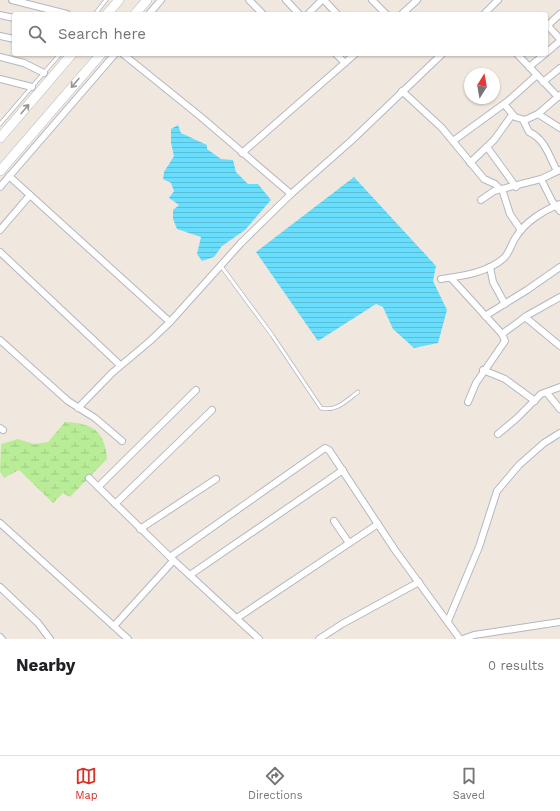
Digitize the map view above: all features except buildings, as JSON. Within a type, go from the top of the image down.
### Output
[{"type":"street","points":[[12,0],[41,3],[62,12]]},
{"type":"street","points":[[109,12],[119,0]]},
{"type":"street","points":[[137,12],[147,0]]},
{"type":"street","points":[[151,12],[161,0]]},
{"type":"street","points":[[249,0],[261,12]]},
{"type":"street","points":[[310,12],[323,0],[335,12]]},
{"type":"street","points":[[372,0],[384,12]]},
{"type":"street","points":[[404,12],[417,0]]},
{"type":"street","points":[[486,12],[498,0]]},
{"type":"street","points":[[289,1],[297,12]]},
{"type":"street","points":[[548,26],[560,14]]},
{"type":"street","points":[[0,15],[12,18]]},
{"type":"street","points":[[548,28],[560,40],[548,50]]},
{"type":"street","points":[[0,36],[12,39]]},
{"type":"street","points":[[0,138],[70,56]]},
{"type":"street","points":[[0,170],[99,56]]},
{"type":"street","points":[[0,187],[113,56]]},
{"type":"street","points":[[124,56],[291,194]]},
{"type":"street","points":[[338,56],[345,63]]},
{"type":"street","points":[[242,153],[353,56]]},
{"type":"street","points":[[78,408],[120,365],[150,341],[170,322],[220,265],[291,194],[351,141],[440,56]]},
{"type":"street","points":[[520,56],[543,82],[559,96],[538,114],[522,120]]},
{"type":"street","points":[[529,67],[542,56]]},
{"type":"street","points":[[0,57],[24,63],[44,73]]},
{"type":"street","points":[[543,82],[560,68]]},
{"type":"street","points":[[454,141],[504,104],[537,75]]},
{"type":"street","points":[[0,79],[32,87]]},
{"type":"street","points":[[402,91],[454,141],[484,180],[495,184],[501,189],[510,214],[521,230]]},
{"type":"street","points":[[481,200],[501,189],[516,187],[558,170],[542,142],[527,130],[522,120],[512,115],[504,104]]},
{"type":"street","points":[[538,114],[560,128]]},
{"type":"street","points":[[470,162],[487,147],[512,115]]},
{"type":"street","points":[[487,147],[516,187]]},
{"type":"street","points":[[9,176],[170,322]]},
{"type":"street","points":[[541,178],[558,205],[560,211]]},
{"type":"street","points":[[0,230],[30,195]]},
{"type":"street","points":[[441,279],[451,278],[490,267],[504,258],[521,230],[543,213],[558,205]]},
{"type":"street","points":[[0,252],[120,365]]},
{"type":"street","points":[[490,267],[493,282],[505,304]]},
{"type":"street","points":[[485,316],[560,267]]},
{"type":"street","points":[[451,278],[502,334],[505,342],[505,345],[484,370],[472,390],[468,402]]},
{"type":"street","points":[[502,334],[525,317],[559,299]]},
{"type":"street","points":[[525,317],[560,346]]},
{"type":"street","points":[[0,340],[78,408],[95,418],[122,441]]},
{"type":"street","points":[[484,370],[505,379],[535,401]]},
{"type":"street","points":[[498,434],[516,420],[541,394],[560,387]]},
{"type":"street","points":[[98,487],[196,390]]},
{"type":"street","points":[[547,393],[560,409]]},
{"type":"street","points":[[115,504],[212,410]]},
{"type":"street","points":[[448,621],[480,547],[497,491],[519,465],[560,433]]},
{"type":"street","points":[[114,626],[172,559],[322,449],[329,450],[378,524],[460,639]]},
{"type":"street","points":[[190,575],[343,470]]},
{"type":"street","points":[[89,478],[140,529],[260,639]]},
{"type":"street","points":[[140,529],[216,479]]},
{"type":"street","points":[[334,521],[349,543]]},
{"type":"street","points":[[0,523],[128,639]]},
{"type":"street","points":[[237,618],[378,524]]},
{"type":"street","points":[[319,639],[342,624],[419,582]]},
{"type":"street","points":[[0,587],[38,623],[50,639]]},
{"type":"street","points":[[463,639],[560,622]]},
{"type":"lane","points":[[97,12],[106,0]]},
{"type":"lane","points":[[0,124],[58,56]]},
{"type":"lane","points":[[220,265],[275,340],[322,408],[329,410],[337,408],[358,392]]},
{"type":"green space","points":[[65,422],[82,424],[95,430],[103,441],[107,459],[70,497],[63,493],[53,503],[19,470],[4,478],[0,472],[1,444],[18,439],[34,444],[48,442]]},
{"type":"water","points":[[178,125],[181,133],[207,145],[207,149],[221,159],[233,160],[236,172],[248,184],[258,184],[271,200],[245,230],[222,246],[214,257],[202,261],[197,254],[201,237],[177,229],[173,219],[173,210],[179,205],[169,198],[174,191],[171,183],[163,179],[164,172],[174,156],[171,143],[171,129]]},
{"type":"water","points":[[354,177],[436,266],[433,281],[447,310],[438,343],[414,348],[393,329],[383,307],[376,304],[318,341],[256,252]]}]
